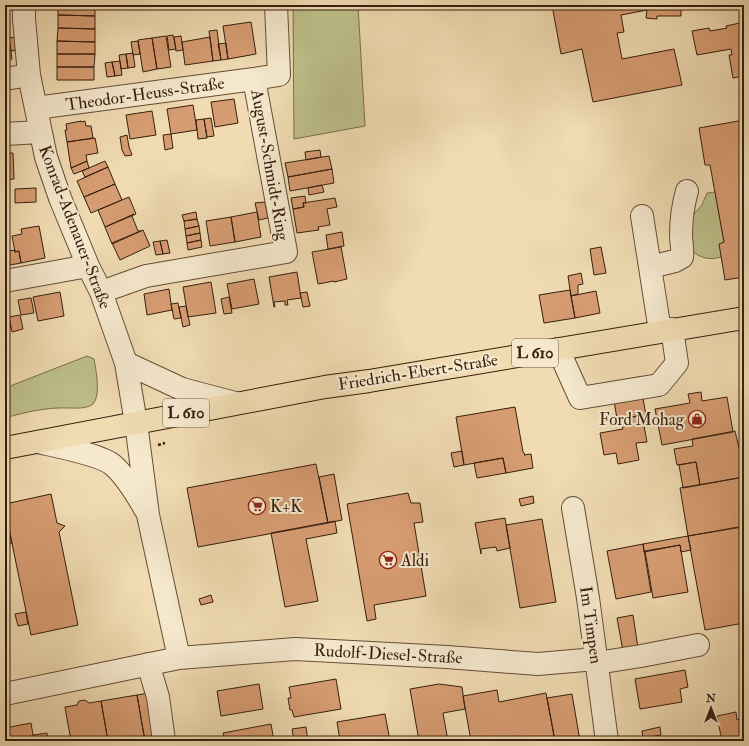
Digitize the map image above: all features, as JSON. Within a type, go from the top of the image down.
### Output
[{"type":"main road","name":"Friedrich-Ebert-Straße","points":[[5,448],[325,387],[370,381],[744,318]]},
{"type":"street","name":"Konrad-Adenauer-Straße","points":[[24,5],[28,75],[46,157],[60,198],[100,292],[126,363],[136,424]]},
{"type":"street","name":"August-Schmidt-Ring","points":[[100,292],[146,276],[286,252],[254,79],[279,75],[276,5]]},
{"type":"street","points":[[5,79],[28,75]]},
{"type":"street","name":"Theodor-Heuss-Straße","points":[[36,108],[254,79]]},
{"type":"street","points":[[5,134],[40,132]]},
{"type":"street","points":[[650,267],[675,261],[682,256],[682,211],[687,191]]},
{"type":"street","points":[[558,349],[580,398],[596,409],[651,401],[659,385],[677,363],[666,330],[650,267],[642,216]]},
{"type":"street","points":[[5,281],[88,266]]},
{"type":"street","name":"Friedrich-Ebert-Straße","points":[[126,363],[182,389],[235,403]]},
{"type":"street","points":[[136,424],[148,515],[179,658]]},
{"type":"street","points":[[38,442],[93,456],[114,465],[138,496],[148,515]]},
{"type":"street","name":"Im Timpen","points":[[573,508],[597,661],[607,741]]},
{"type":"street","name":"Rudolf-Diesel-Straße","points":[[5,694],[179,658],[295,649],[447,657],[538,664],[597,661],[641,656],[698,645]]},
{"type":"street","points":[[148,664],[158,697],[164,741]]},
{"type":"green space","points":[[293,5],[358,5],[365,126],[294,139]]},
{"type":"green space","points":[[715,192],[724,242],[721,257],[710,259],[699,256],[692,251],[692,216],[702,205],[707,193]]},
{"type":"green space","points":[[87,356],[94,359],[97,376],[97,395],[93,404],[88,407],[81,408],[53,408],[37,410],[5,418],[5,388]]},
{"type":"building","points":[[58,5],[95,5],[95,16],[58,15]]},
{"type":"building","points":[[552,5],[681,5],[681,16],[657,16],[657,19],[646,18],[647,10],[621,15],[624,32],[617,33],[622,59],[674,49],[682,85],[593,102],[582,49],[561,54]]},
{"type":"building","points":[[58,15],[95,16],[95,29],[58,28]]},
{"type":"building","points":[[251,22],[256,54],[228,59],[223,26]]},
{"type":"building","points":[[744,22],[744,76],[733,78],[729,55],[732,55],[731,49],[697,55],[692,31],[709,28],[710,31],[727,28],[726,26]]},
{"type":"building","points":[[58,28],[95,29],[95,42],[57,41]]},
{"type":"building","points":[[217,30],[221,60],[213,61],[209,31]]},
{"type":"building","points":[[173,35],[176,49],[169,50],[167,36]]},
{"type":"building","points":[[166,36],[171,67],[157,69],[152,38]]},
{"type":"building","points":[[181,36],[183,50],[176,51],[174,37]]},
{"type":"building","points":[[15,37],[18,50],[11,51],[9,38]]},
{"type":"building","points":[[210,37],[213,61],[185,65],[182,42]]},
{"type":"building","points":[[152,38],[157,69],[143,72],[138,40]]},
{"type":"building","points":[[57,41],[95,42],[95,54],[57,54]]},
{"type":"building","points":[[138,41],[140,54],[133,55],[131,42]]},
{"type":"building","points":[[226,43],[228,59],[221,60],[218,44]]},
{"type":"building","points":[[10,45],[12,59],[5,60],[5,46]]},
{"type":"building","points":[[133,53],[135,67],[128,68],[126,54]]},
{"type":"building","points":[[57,54],[95,54],[94,67],[57,67]]},
{"type":"building","points":[[126,54],[128,68],[121,69],[119,55]]},
{"type":"building","points":[[120,61],[122,75],[115,76],[112,62]]},
{"type":"building","points":[[112,62],[115,76],[107,77],[105,63]]},
{"type":"building","points":[[57,67],[94,67],[94,80],[57,80]]},
{"type":"building","points":[[234,99],[238,123],[215,127],[211,102]]},
{"type":"building","points":[[193,105],[197,130],[171,134],[167,109]]},
{"type":"building","points":[[152,111],[156,135],[130,139],[126,115]]},
{"type":"building","points":[[211,118],[214,136],[207,137],[204,119]]},
{"type":"building","points":[[204,119],[207,138],[198,139],[196,120]]},
{"type":"building","points":[[744,120],[744,161],[742,161],[744,170],[744,277],[725,280],[719,244],[724,242],[710,165],[705,165],[699,128]]},
{"type":"building","points":[[85,121],[86,126],[91,126],[93,138],[67,142],[65,130],[67,130],[66,124]]},
{"type":"building","points":[[171,134],[173,148],[165,150],[163,135]]},
{"type":"building","points":[[127,135],[132,155],[125,156],[122,150],[120,137]]},
{"type":"building","points":[[95,138],[98,153],[86,155],[87,161],[71,168],[67,142]]},
{"type":"building","points":[[320,150],[321,157],[306,160],[305,152]]},
{"type":"building","points":[[5,153],[13,153],[14,179],[6,180],[5,184]]},
{"type":"building","points":[[329,156],[332,169],[288,177],[285,163]]},
{"type":"building","points":[[87,161],[89,168],[74,174],[71,168]]},
{"type":"building","points":[[105,161],[108,167],[85,177],[82,171]]},
{"type":"building","points":[[108,167],[115,184],[84,197],[77,181]]},
{"type":"building","points":[[332,169],[334,183],[290,191],[288,177]]},
{"type":"building","points":[[115,184],[122,200],[91,213],[84,197]]},
{"type":"building","points":[[322,185],[324,192],[309,195],[308,188]]},
{"type":"building","points":[[36,188],[36,202],[15,203],[15,189]]},
{"type":"building","points":[[305,196],[306,203],[303,203],[304,207],[293,209],[291,198]]},
{"type":"building","points":[[129,197],[136,214],[105,227],[98,210]]},
{"type":"building","points":[[335,198],[337,207],[327,209],[330,225],[318,227],[319,230],[297,233],[293,209],[304,207],[303,203]]},
{"type":"building","points":[[265,202],[268,218],[259,220],[255,203]]},
{"type":"building","points":[[196,212],[197,219],[184,221],[182,215]]},
{"type":"building","points":[[257,212],[261,237],[235,242],[231,217]]},
{"type":"building","points":[[134,214],[132,216],[138,231],[141,231],[112,244],[105,227]]},
{"type":"building","points":[[231,217],[235,242],[210,246],[206,221]]},
{"type":"building","points":[[197,219],[199,226],[185,229],[184,221]]},
{"type":"building","points":[[39,226],[45,258],[21,263],[19,251],[15,252],[12,236],[22,234],[21,229]]},
{"type":"building","points":[[199,226],[200,233],[186,236],[185,229]]},
{"type":"building","points":[[143,230],[150,246],[120,260],[112,243]]},
{"type":"building","points":[[342,232],[344,246],[328,249],[326,235]]},
{"type":"building","points":[[200,233],[201,240],[187,243],[186,236]]},
{"type":"building","points":[[167,240],[170,253],[163,254],[160,241]]},
{"type":"building","points":[[201,240],[202,247],[188,250],[187,243]]},
{"type":"building","points":[[160,241],[163,254],[156,255],[153,242]]},
{"type":"building","points":[[341,247],[347,279],[318,284],[312,252]]},
{"type":"building","points":[[601,247],[606,273],[594,275],[590,249]]},
{"type":"building","points":[[15,250],[15,252],[19,251],[21,263],[10,265],[8,251]]},
{"type":"building","points":[[297,272],[301,298],[287,300],[288,305],[285,305],[285,301],[274,302],[274,307],[269,277]]},
{"type":"building","points":[[581,273],[583,284],[578,285],[578,294],[571,296],[568,276]]},
{"type":"building","points":[[254,279],[259,304],[232,309],[227,284]]},
{"type":"building","points":[[211,282],[216,313],[188,317],[183,287]]},
{"type":"building","points":[[169,289],[172,310],[147,315],[144,294]]},
{"type":"building","points":[[570,290],[575,318],[544,323],[539,295]]},
{"type":"building","points":[[596,291],[600,313],[575,318],[571,296]]},
{"type":"building","points":[[60,292],[64,316],[38,321],[33,297]]},
{"type":"building","points":[[307,292],[310,306],[303,307],[300,293]]},
{"type":"building","points":[[229,297],[232,313],[224,314],[221,299]]},
{"type":"building","points":[[31,298],[34,313],[21,315],[18,300]]},
{"type":"building","points":[[178,303],[181,318],[174,319],[171,304]]},
{"type":"building","points":[[5,305],[7,305],[11,328],[5,329]]},
{"type":"building","points":[[186,306],[190,325],[183,327],[179,307]]},
{"type":"building","points":[[20,315],[23,329],[12,332],[9,317]]},
{"type":"building","points":[[639,377],[646,415],[617,419],[611,382]]},
{"type":"building","points":[[739,391],[744,391],[744,418]]},
{"type":"building","points":[[701,392],[702,401],[727,397],[733,432],[662,445],[655,409],[690,403],[688,394]]},
{"type":"building","points":[[515,407],[523,452],[525,454],[524,455],[531,454],[533,468],[506,473],[503,458],[464,465],[456,417]]},
{"type":"building","points":[[642,415],[647,442],[636,443],[639,460],[618,464],[616,453],[604,455],[600,433],[623,429],[621,419]]},
{"type":"building","points":[[735,431],[744,469],[744,477],[700,485],[696,462],[677,465],[674,449],[693,446],[692,439]]},
{"type":"building","points":[[462,451],[464,465],[454,467],[451,453]]},
{"type":"building","points":[[503,458],[506,473],[477,478],[474,463]]},
{"type":"building","points":[[696,462],[700,485],[683,488],[679,465]]},
{"type":"building","name":"K+K","points":[[316,464],[328,523],[198,547],[187,488]]},
{"type":"building","points":[[334,474],[342,520],[328,523],[319,477]]},
{"type":"building","points":[[744,477],[744,526],[688,536],[680,488]]},
{"type":"building","name":"Aldi","points":[[408,493],[411,503],[420,503],[423,522],[414,523],[426,596],[374,605],[376,619],[367,621],[347,504]]},
{"type":"building","points":[[51,494],[57,523],[65,526],[59,532],[78,625],[31,635],[5,504]]},
{"type":"building","points":[[533,496],[534,503],[521,506],[519,499]]},
{"type":"building","points":[[5,510],[10,534],[5,535]]},
{"type":"building","points":[[505,518],[510,548],[497,551],[496,547],[481,549],[481,554],[475,523]]},
{"type":"building","points":[[542,519],[556,602],[520,608],[506,525]]},
{"type":"building","points":[[335,521],[337,533],[306,539],[318,601],[285,607],[271,533]]},
{"type":"building","points":[[742,527],[744,539],[744,623],[705,630],[688,536]]},
{"type":"building","points":[[10,534],[12,543],[5,544],[5,535]]},
{"type":"building","points":[[688,536],[691,550],[681,552],[680,545],[644,552],[643,544]]},
{"type":"building","points":[[643,544],[651,592],[616,599],[607,551]]},
{"type":"building","points":[[680,545],[688,592],[653,598],[645,551]]},
{"type":"building","points":[[211,595],[213,602],[201,605],[199,599]]},
{"type":"building","points":[[26,612],[28,624],[18,626],[15,614]]},
{"type":"building","points":[[633,615],[638,648],[623,651],[617,618]]},
{"type":"building","points":[[685,670],[688,687],[680,689],[682,702],[640,709],[635,679]]},
{"type":"building","points":[[336,679],[341,709],[294,717],[292,710],[290,710],[288,698],[291,698],[289,687]]},
{"type":"building","points":[[259,684],[263,709],[221,716],[217,691]]},
{"type":"building","points":[[439,684],[462,687],[465,709],[443,713],[448,741],[419,741],[410,689]]},
{"type":"building","points":[[497,690],[499,702],[546,693],[555,741],[471,741],[463,696]]},
{"type":"building","points":[[149,693],[157,741],[145,741],[137,695]]},
{"type":"building","points":[[572,694],[580,741],[555,741],[547,698]]},
{"type":"building","points":[[137,695],[145,741],[108,741],[101,701]]},
{"type":"building","points":[[85,700],[89,703],[101,701],[108,741],[71,741],[65,707],[77,705],[79,701]]},
{"type":"building","points":[[736,712],[737,720],[744,718],[744,736],[722,741],[717,716]]},
{"type":"building","points":[[385,714],[390,741],[340,741],[337,722]]},
{"type":"building","points":[[31,723],[34,741],[5,741],[5,728]]},
{"type":"building","points":[[271,724],[274,741],[225,741],[223,733]]},
{"type":"building","points":[[306,727],[308,741],[294,741],[292,729]]},
{"type":"building","points":[[660,727],[661,735],[643,738],[642,731]]},
{"type":"building","points":[[47,733],[48,741],[34,741],[33,735]]},
{"type":"place","name":"Ford Mohag","points":[[697,419]]},
{"type":"place","name":"K+K","points":[[257,506]]},
{"type":"place","name":"Aldi","points":[[388,560]]}]
